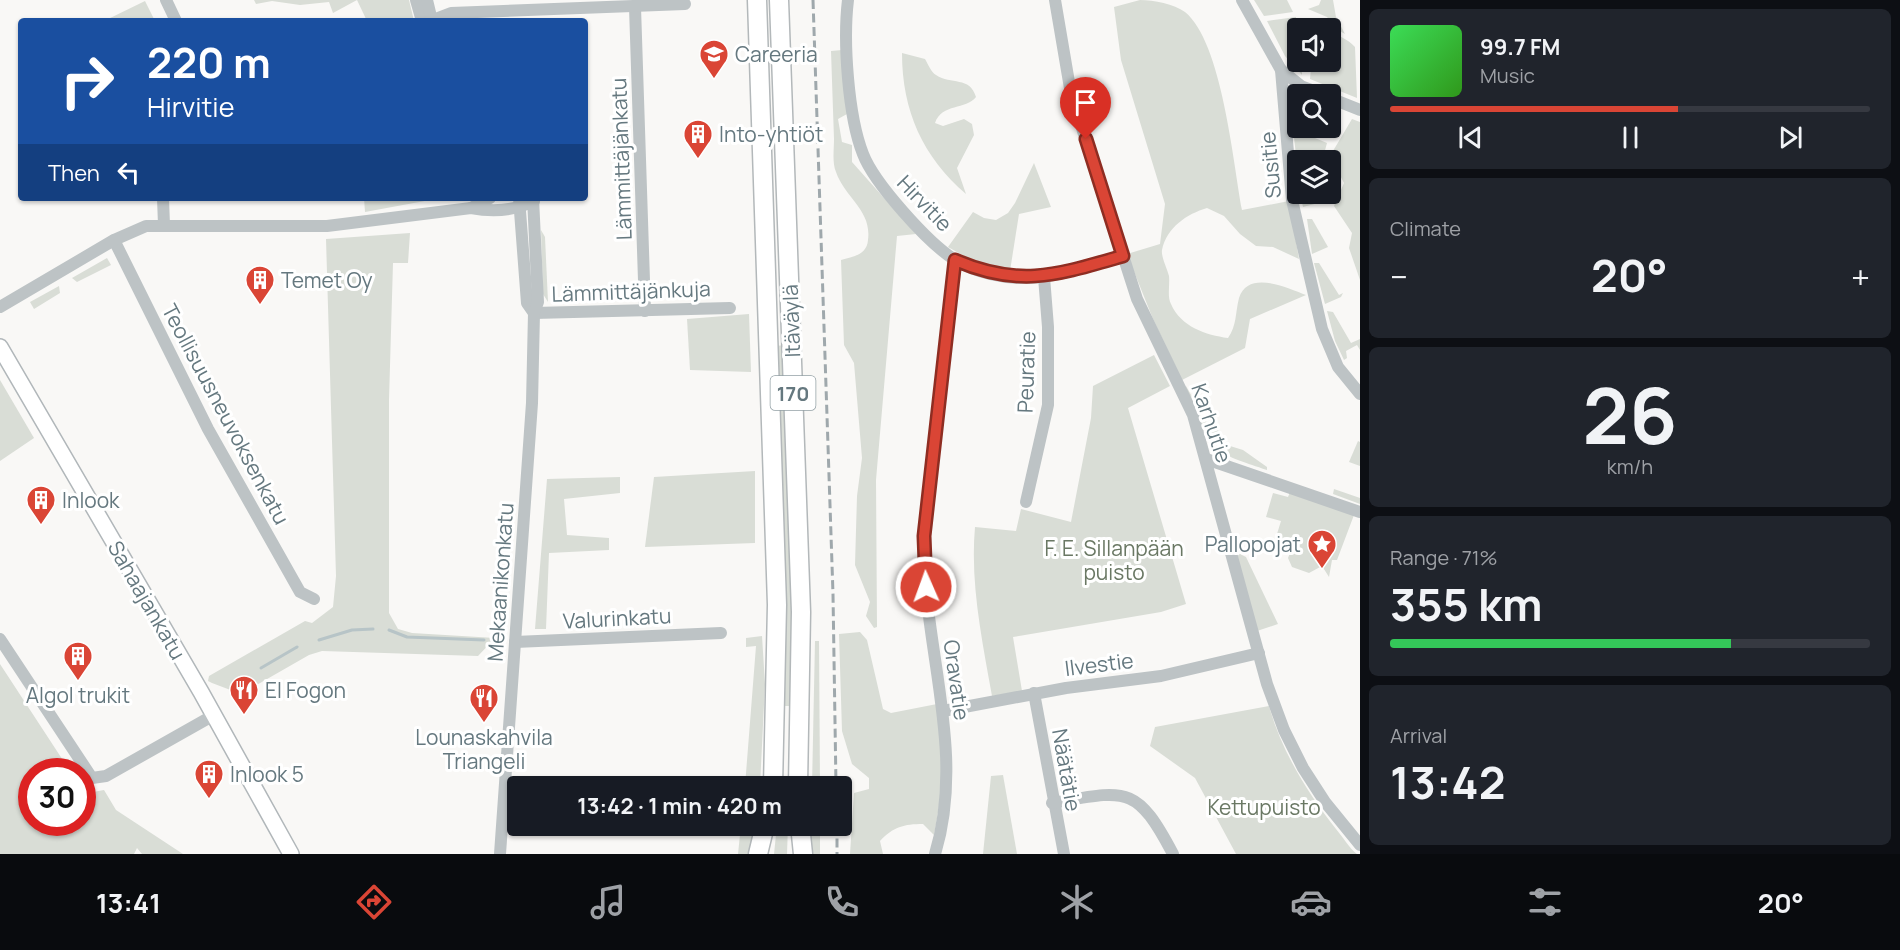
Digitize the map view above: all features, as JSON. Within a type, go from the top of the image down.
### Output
[{"type":"highway","name":"Itäväylä","points":[[757,0],[777,605],[772,776]]},
{"type":"highway","name":"Itäväylä","points":[[779,0],[801,612],[798,776]]},
{"type":"highway","points":[[758,854],[764,836]]},
{"type":"highway","points":[[767,836],[767,854]]},
{"type":"highway","points":[[794,854],[796,836]]},
{"type":"highway","points":[[800,836],[803,854]]},
{"type":"main road","name":"Sahaajankatu","points":[[0,347],[214,715],[291,854]]},
{"type":"street","points":[[166,0],[175,18]]},
{"type":"street","points":[[416,0],[427,18]]},
{"type":"street","points":[[427,0],[429,18]]},
{"type":"street","name":"Hirvitie","points":[[848,0],[849,81],[862,153],[889,196],[955,260],[986,273],[1029,278],[1123,256]]},
{"type":"street","name":"Karhutie","points":[[1055,0],[1071,94],[1146,321],[1193,415],[1267,684],[1295,751],[1325,802],[1360,845]]},
{"type":"street","name":"Susitie","points":[[1242,0],[1281,70],[1292,200],[1313,294],[1330,350],[1345,379],[1360,394]]},
{"type":"street","points":[[437,18],[451,13],[685,4]]},
{"type":"street","name":"Lämmittäjänkatu","points":[[636,7],[645,311]]},
{"type":"street","points":[[1281,70],[1298,84]]},
{"type":"street","points":[[1341,102],[1360,110]]},
{"type":"street","points":[[163,201],[164,225]]},
{"type":"street","points":[[471,208],[484,201]]},
{"type":"street","points":[[0,307],[136,228],[164,225],[336,225],[471,208],[486,210],[527,201]]},
{"type":"street","name":"Mekaanikonkatu","points":[[500,854],[532,403],[534,313],[538,302],[527,201]]},
{"type":"street","name":"Teollisuusneuvoksenkatu","points":[[114,240],[208,429],[300,592],[314,598]]},
{"type":"street","name":"Oravatie","points":[[935,854],[947,789],[943,711],[930,630],[924,536],[955,260]]},
{"type":"street","name":"Peuratie","points":[[1026,502],[1047,405],[1044,276]]},
{"type":"street","name":"Lämmittäjänkuja","points":[[534,313],[730,308]]},
{"type":"street","points":[[1206,459],[1224,463],[1360,512]]},
{"type":"street","name":"Valurinkatu","points":[[515,642],[721,633]]},
{"type":"street","points":[[0,639],[92,778],[106,776],[214,715]]},
{"type":"street","name":"Ilvestie","points":[[943,711],[1034,693],[1161,676],[1259,653]]},
{"type":"street","name":"Näätätie","points":[[1034,693],[1052,803],[1064,854]]},
{"type":"street","points":[[1052,803],[1113,795],[1134,799],[1152,817],[1173,854]]},
{"type":"green space","points":[[254,0],[357,0],[333,13],[329,2],[300,5],[272,1],[256,4]]},
{"type":"green space","points":[[357,0],[409,0],[413,18],[366,18]]},
{"type":"green space","points":[[1140,0],[1164,3],[1185,12],[1198,27],[1217,75],[1230,134],[1242,210],[1287,201],[1287,204],[1290,204],[1299,259],[1273,247],[1256,246],[1240,234],[1224,216],[1207,208],[1185,218],[1168,235],[1162,250],[1169,276],[1170,301],[1181,319],[1211,335],[1228,338],[1234,324],[1239,298],[1244,289],[1251,284],[1259,282],[1279,285],[1306,295],[1250,319],[1245,348],[1182,380],[1153,319],[1127,254],[1160,244],[1165,204],[1121,60],[1114,7]]},
{"type":"green space","points":[[1254,0],[1287,0],[1293,12],[1264,16]]},
{"type":"green space","points":[[1321,0],[1333,0],[1337,18],[1328,18],[1308,9],[1319,5]]},
{"type":"green space","points":[[145,1],[154,18],[110,18]]},
{"type":"green space","points":[[1287,18],[1287,58],[1285,56],[1267,21]]},
{"type":"green space","points":[[1341,37],[1355,47],[1357,98],[1341,92],[1341,84],[1322,84],[1310,79],[1311,72],[1341,72]]},
{"type":"green space","points":[[842,50],[847,114],[838,119],[842,142],[852,145],[852,162],[916,234],[897,236],[876,480],[877,627],[874,628],[866,616],[870,602],[855,565],[857,496],[862,458],[854,363],[844,345],[841,260],[858,255],[865,249],[868,230],[862,212],[840,181],[834,164],[831,51]]},
{"type":"green space","points":[[902,53],[925,59],[936,75],[965,83],[973,90],[976,97],[972,101],[948,109],[938,117],[935,123],[943,126],[964,119],[972,124],[974,135],[957,168],[966,194],[938,165],[918,131],[906,94]]},
{"type":"green space","points":[[1352,119],[1360,122],[1360,280],[1349,248],[1352,233],[1334,206],[1341,204],[1341,190],[1344,183],[1341,177],[1341,150],[1334,150]]},
{"type":"green space","points":[[1294,138],[1315,138],[1327,143],[1325,150],[1295,150]]},
{"type":"green space","points":[[1034,163],[1051,207],[1019,214],[1010,271],[973,261],[948,247],[973,212],[984,218],[996,220],[1008,213]]},
{"type":"green space","points":[[364,201],[425,201],[365,212]]},
{"type":"green space","points":[[1307,219],[1312,219],[1328,247],[1312,254]]},
{"type":"green space","points":[[541,230],[545,237],[548,302],[543,294]]},
{"type":"green space","points":[[410,233],[408,263],[393,263],[389,400],[389,613],[398,629],[412,633],[495,638],[478,656],[322,651],[309,655],[241,694],[212,683],[208,681],[209,676],[305,621],[312,623],[333,607],[336,576],[326,239]]},
{"type":"green space","points":[[107,258],[111,265],[77,282],[72,278]]},
{"type":"green space","points":[[1314,263],[1319,263],[1339,295],[1343,293],[1341,297],[1325,304]]},
{"type":"green space","points":[[59,286],[60,293],[34,309],[30,302]]},
{"type":"green space","points":[[1327,311],[1333,312],[1351,343],[1360,339],[1360,350],[1357,345],[1346,351],[1347,358],[1344,360],[1335,341]]},
{"type":"green space","points":[[749,314],[751,372],[690,370],[687,319]]},
{"type":"green space","points":[[785,345],[792,527],[794,706],[784,706],[783,528],[776,346]]},
{"type":"green space","name":"F. E. Sillanpään puisto","points":[[1154,355],[1170,386],[1128,408],[1186,604],[1161,612],[1013,637],[1022,691],[992,696],[976,590],[975,527],[1016,531],[1021,509],[1071,522],[1091,418],[1093,386]]},
{"type":"green space","points":[[0,380],[34,438],[0,461]]},
{"type":"green space","points":[[1186,386],[1207,423],[1217,429],[1230,446],[1243,450],[1267,467],[1267,470],[1230,457],[1214,445],[1201,426]]},
{"type":"green space","points":[[1358,441],[1360,442],[1360,466],[1349,462]]},
{"type":"green space","points":[[755,471],[755,543],[645,547],[654,477]]},
{"type":"green space","points":[[620,477],[620,493],[564,499],[567,535],[609,538],[609,550],[549,553],[546,629],[535,629],[547,479]]},
{"type":"green space","points":[[1334,489],[1360,498],[1360,504],[1333,494]]},
{"type":"green space","points":[[1290,492],[1354,515],[1337,560],[1332,560],[1329,577],[1322,566],[1309,573],[1292,567],[1288,558],[1292,548],[1277,534],[1281,521],[1266,517],[1273,493],[1288,497]]},
{"type":"green space","points":[[1240,554],[1246,557],[1278,624],[1257,631],[1237,556]]},
{"type":"green space","points":[[860,632],[867,640],[883,709],[891,713],[937,704],[941,785],[934,835],[923,824],[899,827],[880,841],[883,854],[850,854],[854,793],[869,789],[869,778],[852,764],[842,731],[839,634]]},
{"type":"green space","points":[[762,636],[765,684],[760,776],[746,776],[756,646],[746,647],[746,638]]},
{"type":"green space","points":[[815,641],[819,641],[820,776],[812,776]]},
{"type":"green space","points":[[0,664],[61,758],[18,758],[18,836],[96,836],[96,791],[104,790],[116,810],[183,854],[142,854],[137,848],[134,854],[0,854]]},
{"type":"green space","name":"Kettupuisto","points":[[1269,706],[1274,723],[1296,771],[1325,815],[1357,854],[1236,854],[1195,778],[1150,746],[1155,727]]},
{"type":"green space","points":[[1003,775],[1017,854],[983,854],[991,776]]},
{"type":"green space","points":[[740,836],[756,836],[754,854],[738,854]]},
{"type":"green space","points":[[776,836],[788,836],[787,854],[774,854]]},
{"type":"green space","points":[[811,836],[820,836],[820,854],[811,854]]},
{"type":"waterway","points":[[319,640],[352,630],[373,629]]},
{"type":"waterway","points":[[389,630],[407,637],[484,640]]},
{"type":"waterway","points":[[261,668],[297,647]]},
{"type":"railway","points":[[813,0],[833,594],[836,776]]},
{"type":"railway","points":[[837,836],[837,854]]},
{"type":"place","name":"Careeria","points":[[714,80]]},
{"type":"place","name":"Into-yhtiöt","points":[[698,160]]},
{"type":"place","name":"Temet Oy","points":[[260,306]]},
{"type":"place","name":"Inlook","points":[[41,526]]},
{"type":"place","name":"Pallopojat","points":[[1322,570]]},
{"type":"place","name":"Algol trukit","points":[[78,682]]},
{"type":"place","name":"El Fogon","points":[[244,716]]},
{"type":"place","name":"Lounaskahvila Triangeli","points":[[484,724]]},
{"type":"place","name":"Inlook 5","points":[[209,800]]},
{"type":"route","points":[[926,587],[924,536],[955,260],[986,273],[1029,278],[1123,256],[1086,139]]}]
